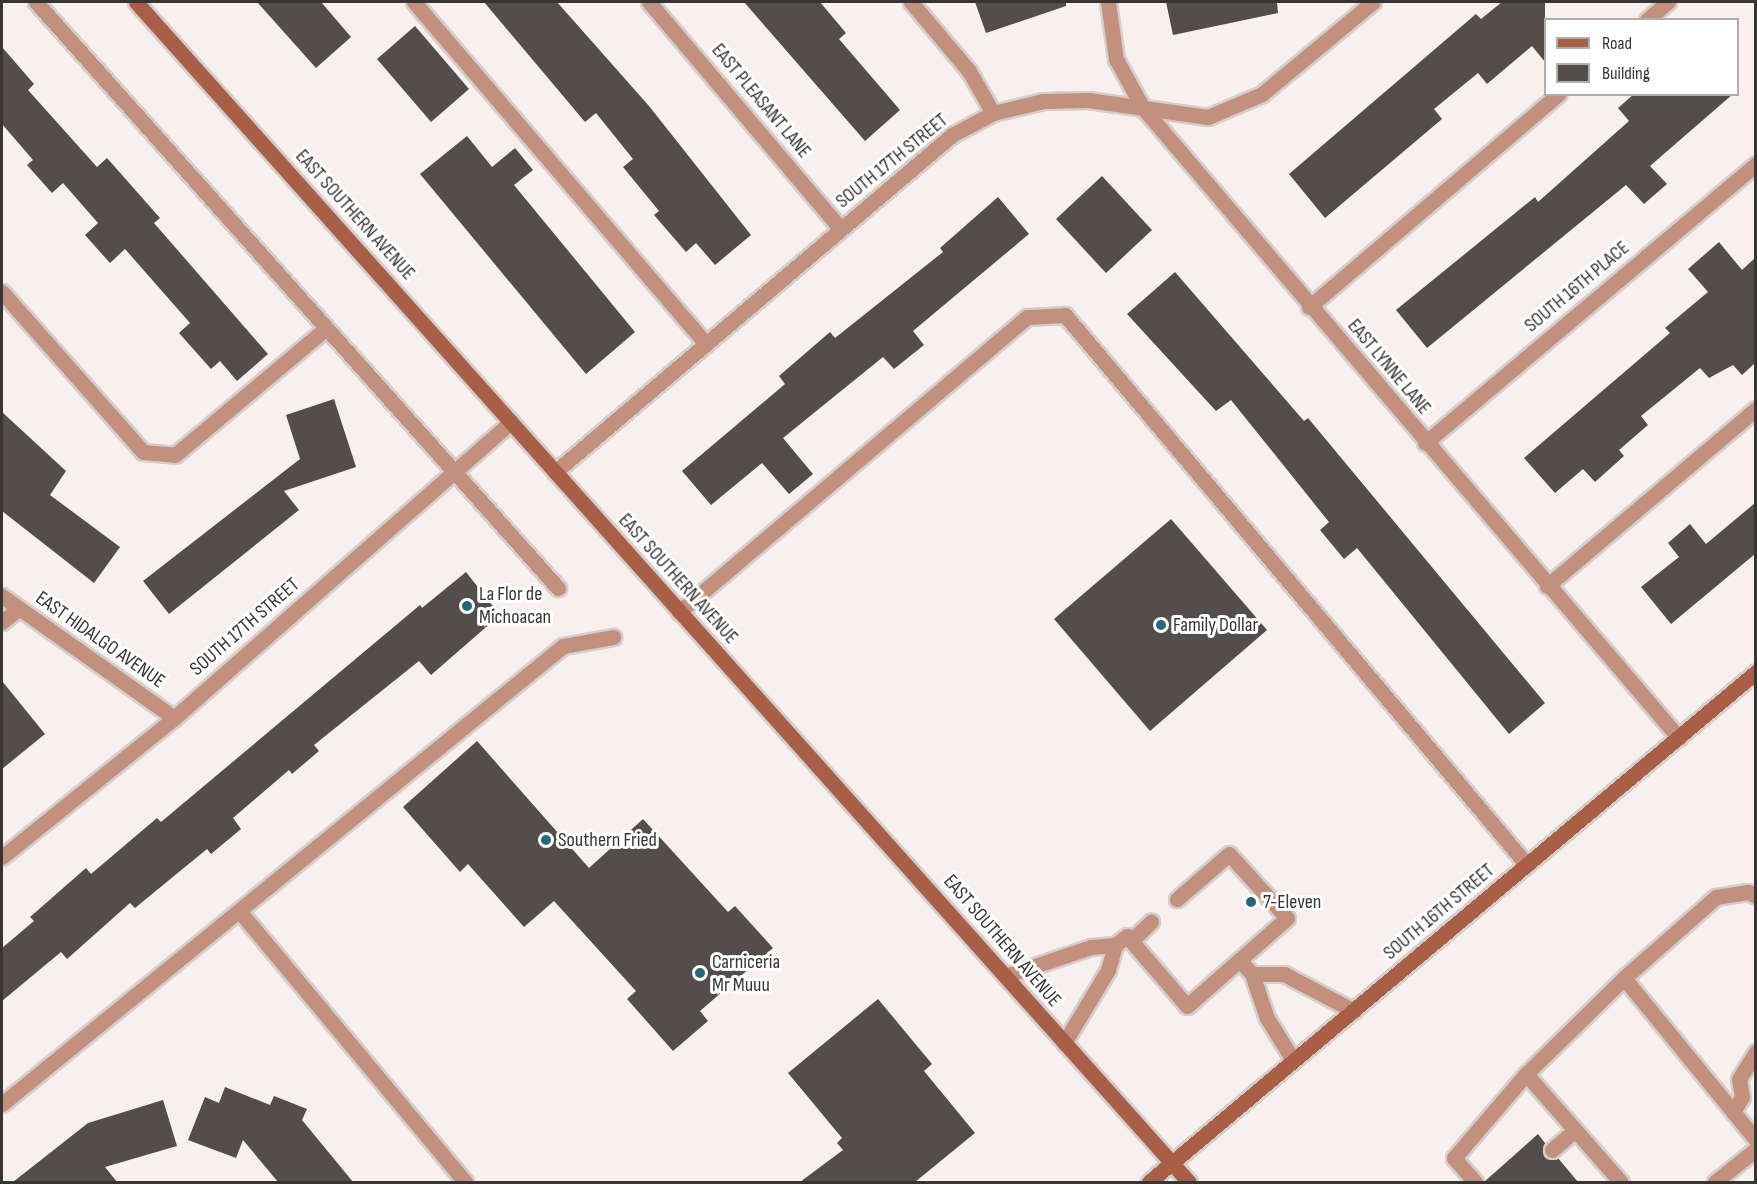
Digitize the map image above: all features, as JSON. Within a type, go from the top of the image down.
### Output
[{"type":"main road","name":"EAST SOUTHERN AVENUE","points":[[136,2],[1188,1182]]},
{"type":"main road","name":"SOUTH 16TH STREET","points":[[1149,1182],[1755,672]]},
{"type":"street","points":[[36,2],[454,475],[558,588]]},
{"type":"street","points":[[414,2],[705,343]]},
{"type":"street","name":"EAST PLEASANT LANE","points":[[649,2],[841,229]]},
{"type":"street","points":[[911,2],[969,71],[993,113]]},
{"type":"street","name":"EAST LYNNE LANE","points":[[1108,2],[1116,59],[1143,108],[1309,307],[1679,738]]},
{"type":"street","name":"SOUTH 17TH STREET","points":[[555,472],[952,135],[993,113],[1043,101],[1088,100],[1208,117],[1262,94],[1373,2]]},
{"type":"street","points":[[1649,18],[1668,2]]},
{"type":"street","points":[[1309,307],[1556,96]]},
{"type":"street","name":"SOUTH 16TH PLACE","points":[[1425,443],[1755,164]]},
{"type":"street","points":[[2,292],[143,452],[176,455],[325,329]]},
{"type":"street","points":[[679,612],[1027,316],[1065,315],[1527,865]]},
{"type":"street","points":[[1547,586],[1755,409]]},
{"type":"street","name":"SOUTH 17TH STREET","points":[[2,857],[174,718],[454,475],[511,422]]},
{"type":"street","name":"EAST HIDALGO AVENUE","points":[[2,596],[174,718]]},
{"type":"street","points":[[2,622],[18,609]]},
{"type":"street","points":[[2,1104],[241,913],[563,646],[613,637]]},
{"type":"street","points":[[1005,976],[1090,947],[1115,945],[1127,936],[1187,1006],[1287,918],[1229,854],[1177,899]]},
{"type":"street","points":[[1475,1182],[1454,1158],[1526,1074],[1624,978],[1716,897],[1748,892],[1755,896]]},
{"type":"street","points":[[241,913],[465,1182]]},
{"type":"street","points":[[1131,941],[1151,922]]},
{"type":"street","points":[[1065,1043],[1108,970],[1115,945]]},
{"type":"street","points":[[1240,960],[1252,974],[1256,996],[1293,1060]]},
{"type":"street","points":[[1252,974],[1284,974],[1354,1011]]},
{"type":"street","points":[[1624,978],[1755,1140]]},
{"type":"street","points":[[1733,1112],[1749,1095],[1739,1079],[1755,1052]]},
{"type":"street","points":[[1526,1074],[1621,1182]]},
{"type":"street","points":[[1552,1150],[1575,1130]]},
{"type":"street","points":[[1715,1182],[1732,1177],[1755,1149]]},
{"type":"building","points":[[257,2],[321,2],[351,37],[316,68]]},
{"type":"building","points":[[484,2],[557,2],[649,106],[751,235],[715,265],[696,243],[686,252],[654,215],[659,211],[623,167],[633,159],[596,113],[585,122]]},
{"type":"building","points":[[744,2],[820,2],[846,33],[839,39],[900,110],[865,141]]},
{"type":"building","points":[[975,2],[1066,2],[1066,6],[986,33]]},
{"type":"building","points":[[1166,2],[1277,2],[1278,13],[1173,35]]},
{"type":"building","points":[[1502,2],[1545,2],[1544,61],[1532,46],[1487,84],[1478,73],[1434,109],[1442,119],[1325,218],[1289,174],[1476,14],[1481,19]]},
{"type":"building","points":[[415,26],[469,89],[431,122],[377,59]]},
{"type":"building","points":[[2,47],[34,84],[28,90],[97,167],[107,158],[160,218],[154,223],[268,354],[237,381],[220,361],[211,369],[179,333],[190,323],[125,249],[110,263],[85,235],[98,223],[63,183],[52,193],[27,165],[33,160],[2,124]]},
{"type":"building","points":[[1632,96],[1731,96],[1650,166],[1667,184],[1644,204],[1626,185],[1427,348],[1396,310],[1535,197],[1538,202],[1629,121],[1618,108]]},
{"type":"building","points":[[467,136],[492,167],[515,148],[533,170],[514,185],[635,332],[586,374],[420,174]]},
{"type":"building","points":[[1102,176],[1152,230],[1106,273],[1056,219]]},
{"type":"building","points":[[998,197],[1029,234],[913,331],[924,345],[894,369],[883,357],[783,438],[813,474],[789,494],[762,463],[711,505],[682,471],[785,384],[779,376],[830,332],[835,338],[943,252],[940,248]]},
{"type":"building","points":[[1719,242],[1742,270],[1755,258],[1755,363],[1742,375],[1733,365],[1709,378],[1700,368],[1641,416],[1648,425],[1619,450],[1624,456],[1595,482],[1583,469],[1555,493],[1524,458],[1670,333],[1665,328],[1708,292],[1688,269]]},
{"type":"building","points":[[1175,272],[1304,421],[1308,418],[1545,703],[1509,734],[1357,548],[1344,559],[1320,530],[1329,522],[1231,400],[1216,411],[1127,314]]},
{"type":"building","points":[[334,399],[356,467],[284,491],[299,510],[169,614],[143,581],[300,459],[286,415]]},
{"type":"building","points":[[2,412],[66,471],[50,495],[120,547],[94,583],[2,511]]},
{"type":"building","points":[[1755,503],[1755,554],[1671,624],[1641,587],[1679,557],[1668,543],[1690,524],[1706,544]]},
{"type":"building","name":"Family Dollar","points":[[1171,519],[1267,630],[1150,731],[1054,619]]},
{"type":"building","points":[[466,572],[500,615],[431,675],[419,661],[314,745],[319,751],[292,774],[289,770],[233,818],[241,829],[211,854],[207,849],[135,908],[130,903],[67,959],[61,952],[2,1001],[2,948],[34,921],[30,917],[86,868],[91,874],[157,818],[161,822],[420,605],[422,608]]},
{"type":"building","points":[[2,681],[45,734],[2,769]]},
{"type":"building","points":[[477,741],[589,868],[643,819],[728,912],[735,906],[773,948],[700,1011],[708,1021],[673,1051],[627,999],[636,991],[554,901],[524,927],[468,864],[460,872],[403,807]]},
{"type":"building","points":[[878,999],[932,1064],[924,1071],[975,1133],[915,1182],[800,1182],[843,1150],[837,1143],[842,1138],[788,1073]]},
{"type":"building","points":[[225,1087],[270,1105],[274,1096],[307,1109],[302,1120],[353,1182],[278,1182],[243,1140],[236,1158],[188,1140],[205,1097],[219,1103]]},
{"type":"building","points":[[163,1100],[177,1146],[105,1167],[117,1182],[13,1182],[88,1123]]},
{"type":"building","points":[[1538,1134],[1545,1143],[1544,1156],[1558,1158],[1578,1182],[1484,1182]]},
{"type":"place","name":"La Flor de Michoacan","points":[[467,606]]},
{"type":"place","name":"Family Dollar","points":[[1161,625]]},
{"type":"place","name":"Southern Fried","points":[[546,840]]},
{"type":"place","name":"7-Eleven","points":[[1251,902]]},
{"type":"place","name":"Carniceria Mr Muuu","points":[[700,973]]}]
